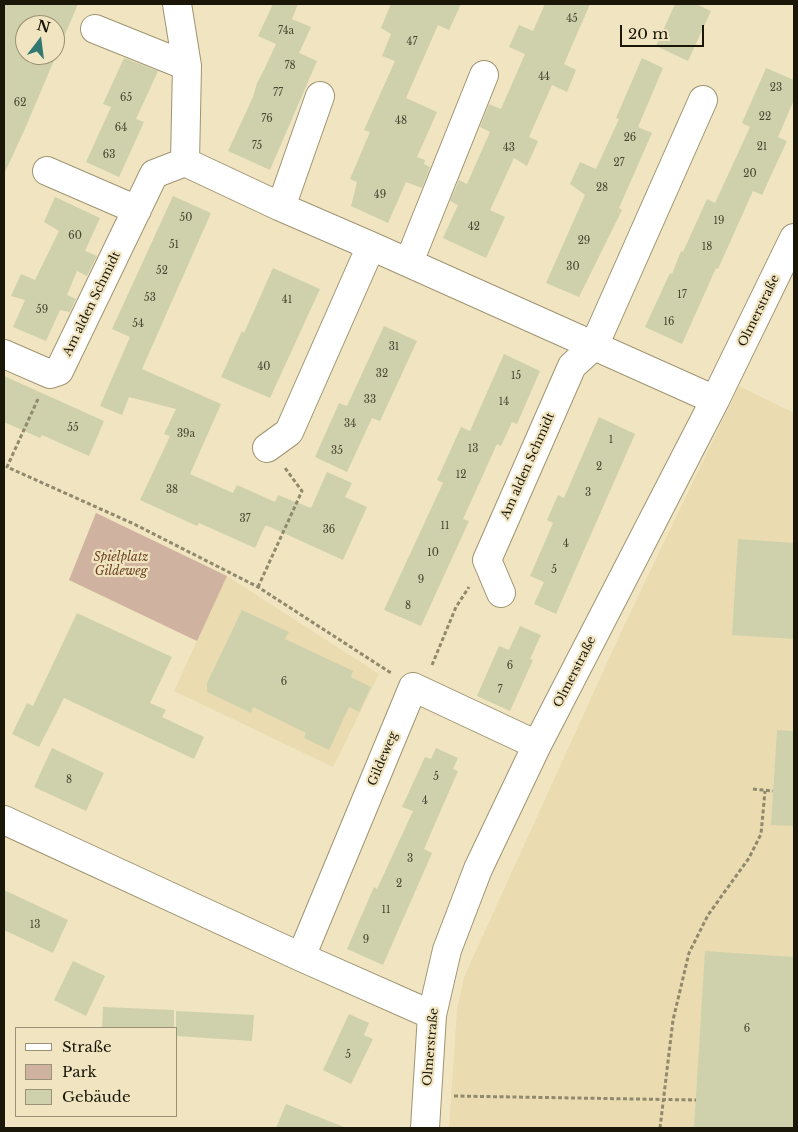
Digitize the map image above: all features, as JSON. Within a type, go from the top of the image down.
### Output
[{"type":"street","points":[[178,4],[187,66],[185,162],[281,207],[409,262],[715,400]]},
{"type":"street","points":[[95,29],[187,66]]},
{"type":"street","points":[[409,262],[484,75]]},
{"type":"street","points":[[281,207],[320,96]]},
{"type":"street","name":"Am alden Schmidt","points":[[487,560],[572,366],[594,346],[703,100]]},
{"type":"street","name":"Am alden Schmidt","points":[[50,374],[59,371],[154,174],[185,162]]},
{"type":"street","points":[[48,171],[137,210]]},
{"type":"street","name":"Olmerstraße","points":[[425,1128],[432,1015],[448,950],[478,869],[537,746],[715,400],[794,238]]},
{"type":"street","points":[[268,448],[289,432],[371,246]]},
{"type":"street","points":[[4,354],[50,374]]},
{"type":"street","points":[[487,560],[501,593]]},
{"type":"street","points":[[413,687],[537,746]]},
{"type":"street","name":"Gildeweg","points":[[301,957],[413,687]]},
{"type":"street","points":[[4,820],[301,957],[432,1015]]},
{"type":"path","points":[[50,374],[7,467],[134,524],[258,587],[413,687],[428,674],[456,606],[487,560]]},
{"type":"path","points":[[258,587],[302,491],[268,448]]},
{"type":"path","points":[[753,789],[773,791]]},
{"type":"path","points":[[660,1128],[673,1020],[689,953],[708,915],[749,858],[761,834],[765,791]]},
{"type":"path","points":[[427,1095],[696,1100]]},
{"type":"shaded area","points":[[739,386],[794,413],[794,1128],[449,1128],[457,1010],[464,977],[622,630]]},
{"type":"shaded area","points":[[96,513],[227,576],[379,674],[333,767],[174,691],[197,641],[69,580]]},
{"type":"green space","name":"Spielplatz Gildeweg","points":[[96,513],[227,576],[197,641],[69,580]]},
{"type":"building","points":[[4,4],[78,4],[65,35],[65,15],[15,15],[15,65],[52,65],[4,174]]},
{"type":"building","points":[[273,4],[298,4],[292,19],[311,27],[299,53],[317,61],[270,170],[228,151],[276,44],[258,36]]},
{"type":"building","points":[[391,4],[461,4],[449,30],[438,25],[406,98],[437,112],[417,157],[425,160],[424,164],[430,167],[422,188],[406,182],[388,223],[351,206],[357,182],[350,179],[370,132],[364,130],[395,61],[382,56],[391,34],[381,28]]},
{"type":"building","points":[[545,4],[590,4],[564,64],[576,70],[567,92],[552,85],[529,137],[538,141],[527,166],[514,158],[490,210],[505,217],[486,258],[443,238],[458,205],[450,201],[459,180],[467,184],[490,132],[480,127],[489,104],[501,109],[525,54],[509,47],[519,25],[533,31]]},
{"type":"building","points":[[675,4],[696,4],[711,11],[688,61],[656,46]]},
{"type":"building","points":[[124,58],[158,71],[136,119],[144,122],[119,177],[86,162],[111,107],[103,104]]},
{"type":"building","points":[[642,58],[663,68],[638,127],[652,133],[619,208],[622,210],[579,297],[546,283],[585,195],[570,184],[580,162],[596,169],[619,119],[616,118]]},
{"type":"building","points":[[766,68],[794,80],[794,100],[778,137],[787,141],[762,195],[753,191],[682,344],[645,327],[670,273],[672,274],[681,251],[683,252],[707,199],[715,203],[750,127],[742,123]]},
{"type":"building","points":[[173,196],[211,213],[142,369],[221,404],[190,474],[233,493],[237,485],[275,502],[278,495],[311,508],[327,472],[352,483],[345,497],[367,507],[343,560],[268,526],[265,526],[255,548],[199,523],[197,526],[140,500],[170,436],[164,434],[176,409],[129,397],[122,415],[100,406],[130,337],[112,329]]},
{"type":"building","points":[[55,197],[100,218],[85,251],[97,256],[87,276],[77,271],[67,295],[76,299],[70,312],[60,310],[46,341],[13,327],[25,300],[11,296],[21,274],[35,280],[59,231],[44,222]]},
{"type":"building","points":[[273,268],[320,289],[270,398],[221,377],[242,331],[244,333]]},
{"type":"building","points":[[384,326],[417,341],[380,421],[372,418],[347,472],[315,457],[339,403],[347,406]]},
{"type":"building","points":[[504,354],[540,371],[517,424],[512,422],[501,446],[497,444],[463,519],[469,521],[421,626],[384,610],[443,483],[437,480],[461,427],[470,431]]},
{"type":"building","points":[[4,376],[104,421],[89,456],[42,435],[40,438],[4,422]]},
{"type":"building","points":[[599,417],[635,434],[556,614],[534,604],[544,582],[530,576],[553,523],[547,520],[558,495],[564,498]]},
{"type":"building","points":[[738,539],[794,543],[794,639],[732,635]]},
{"type":"building","points":[[242,610],[289,632],[285,639],[353,671],[351,677],[371,687],[359,712],[349,707],[329,750],[304,738],[306,733],[253,707],[251,713],[207,692],[207,683]]},
{"type":"building","points":[[77,613],[172,657],[150,703],[166,710],[162,717],[204,737],[194,759],[64,698],[39,747],[12,734],[27,703],[33,706]]},
{"type":"building","points":[[520,626],[541,635],[530,659],[533,660],[510,711],[477,696],[499,646],[509,650]]},
{"type":"building","points":[[777,730],[794,731],[794,826],[771,825]]},
{"type":"building","points":[[52,748],[104,773],[86,811],[34,787]]},
{"type":"building","points":[[436,748],[458,758],[453,769],[458,771],[424,849],[432,853],[383,965],[347,949],[374,887],[377,889],[413,811],[402,807],[425,757],[431,759]]},
{"type":"building","points":[[4,890],[68,920],[53,953],[4,930]]},
{"type":"building","points":[[705,951],[794,957],[794,1128],[694,1128]]},
{"type":"building","points":[[73,961],[105,976],[86,1016],[54,1000]]},
{"type":"building","points":[[103,1007],[174,1010],[174,1027],[102,1027]]},
{"type":"building","points":[[176,1011],[254,1015],[252,1041],[178,1036],[178,1027],[176,1027]]},
{"type":"building","points":[[349,1014],[369,1023],[364,1035],[373,1039],[351,1084],[323,1070]]},
{"type":"building","points":[[286,1104],[344,1127],[344,1128],[276,1128]]}]
